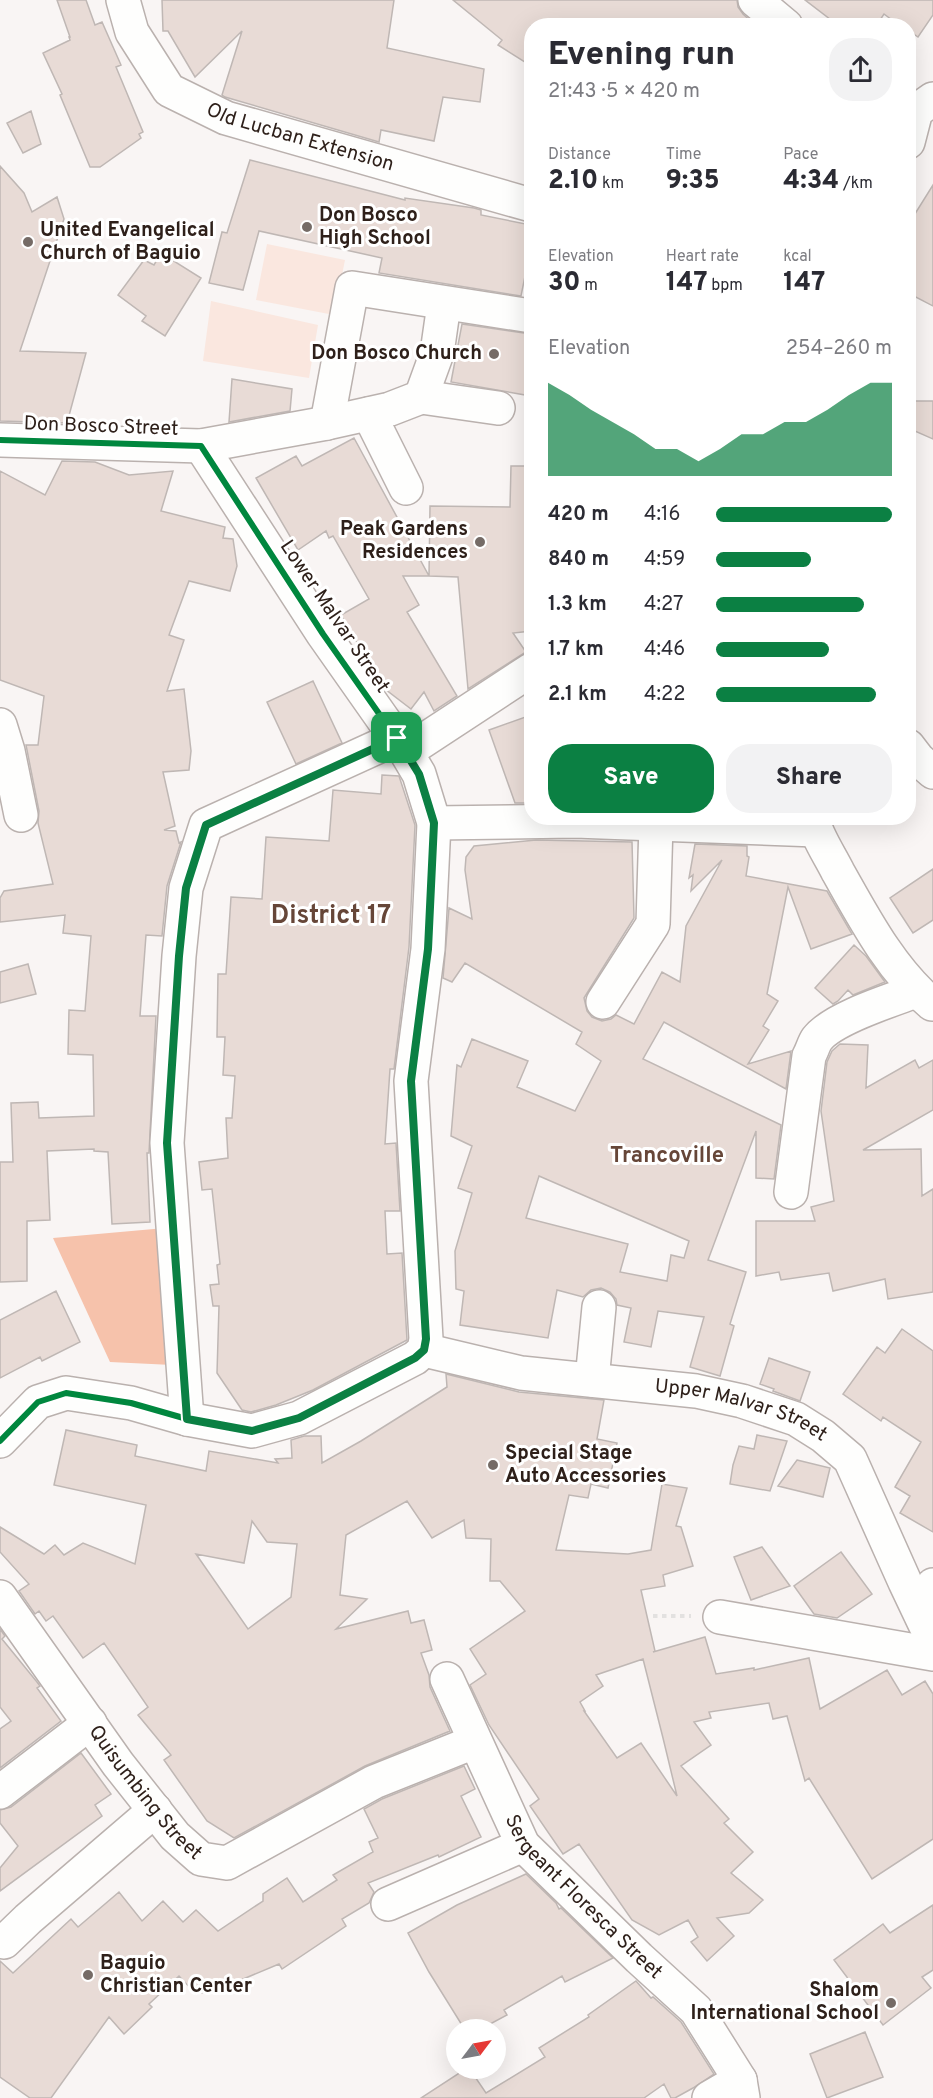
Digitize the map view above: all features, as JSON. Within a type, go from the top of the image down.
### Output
[{"type":"street","name":"Old Lucban Extension","points":[[123,0],[132,32],[169,90],[226,118],[524,204]]},
{"type":"street","points":[[755,0],[776,18]]},
{"type":"street","points":[[327,423],[352,288],[524,315]]},
{"type":"street","points":[[421,397],[437,353],[444,304]]},
{"type":"street","name":"Don Bosco Street","points":[[0,440],[201,446],[369,414],[421,397],[498,408]]},
{"type":"street","points":[[369,414],[406,488]]},
{"type":"street","name":"Lower Malvar Street","points":[[201,446],[323,634],[402,745],[419,774],[434,823],[428,949],[411,1081],[426,1339],[424,1350]]},
{"type":"street","points":[[187,1419],[167,1143],[179,956],[186,888],[206,825],[402,745],[524,674]]},
{"type":"street","points":[[0,725],[8,751],[21,815]]},
{"type":"street","points":[[916,756],[933,772]]},
{"type":"street","points":[[434,823],[524,822]]},
{"type":"street","points":[[603,1002],[653,924],[656,825]]},
{"type":"street","points":[[791,1192],[809,1056],[817,1039],[831,1027],[855,1015],[925,998],[884,949],[849,891],[815,825]]},
{"type":"street","points":[[592,1380],[599,1306]]},
{"type":"street","points":[[0,1441],[38,1402],[66,1393],[131,1403],[187,1419],[252,1431],[299,1418],[415,1358],[424,1350]]},
{"type":"street","name":"Upper Malvar Street","points":[[424,1350],[521,1373],[696,1391],[742,1401],[796,1419],[823,1436],[850,1459],[933,1641]]},
{"type":"street","name":"Quisumbing Street","points":[[0,1597],[154,1810],[175,1836],[201,1859],[227,1863],[374,1782],[474,1742]]},
{"type":"street","points":[[720,1617],[933,1653]]},
{"type":"street","name":"Sergeant Floresca Street","points":[[447,1679],[523,1845],[696,2010],[741,2089]]},
{"type":"street","points":[[0,1792],[90,1723]]},
{"type":"street","points":[[4,1942],[28,1918],[154,1810]]},
{"type":"street","points":[[388,1904],[523,1845]]},
{"type":"street","points":[[709,2098],[741,2089]]},
{"type":"path","points":[[653,1616],[720,1617]]},
{"type":"shaded area","points":[[267,244],[345,260],[334,315],[256,300]]},
{"type":"shaded area","points":[[211,301],[318,325],[309,378],[203,361]]},
{"type":"shaded area","points":[[165,1228],[172,1365],[110,1362],[53,1238]]},
{"type":"building","points":[[57,0],[86,0],[95,25],[102,22],[121,65],[116,67],[143,132],[139,134],[141,138],[100,167],[90,167],[60,95],[62,94],[43,53],[70,40]]},
{"type":"building","points":[[162,0],[394,0],[387,48],[484,69],[480,102],[443,97],[434,141],[381,130],[379,142],[225,97],[222,95],[242,31],[195,77],[168,31],[163,31]]},
{"type":"building","points":[[453,0],[737,0],[738,7],[747,18],[524,18],[524,62],[498,45],[502,40]]},
{"type":"building","points":[[805,0],[933,0],[933,15],[918,37],[916,36],[916,18],[889,18],[884,14],[881,18],[829,18]]},
{"type":"building","points":[[31,111],[41,144],[23,153],[7,123]]},
{"type":"building","points":[[250,160],[405,200],[405,198],[474,208],[481,210],[481,215],[524,224],[524,281],[521,296],[379,273],[382,258],[259,231],[243,290],[209,283],[222,232],[227,233]]},
{"type":"building","points":[[0,166],[24,193],[32,212],[57,197],[64,219],[20,351],[86,353],[67,423],[0,421]]},
{"type":"building","points":[[933,185],[933,306],[916,297],[916,212]]},
{"type":"building","points":[[161,253],[201,278],[165,336],[142,321],[146,316],[118,295],[144,260],[154,265]]},
{"type":"building","name":"Don Bosco Church","points":[[462,324],[524,333],[524,395],[451,382]]},
{"type":"building","points":[[232,379],[292,389],[290,411],[229,422]]},
{"type":"building","points":[[916,401],[933,401],[933,439],[916,432]]},
{"type":"building","points":[[354,438],[429,576],[403,576],[419,605],[407,612],[457,696],[434,711],[424,692],[411,709],[385,689],[389,683],[373,670],[341,615],[369,599],[333,536],[329,538],[326,531],[298,550],[256,478],[296,456],[302,466]]},
{"type":"building","points":[[62,461],[95,462],[129,475],[173,471],[161,511],[225,527],[223,538],[233,539],[237,566],[230,591],[189,581],[169,635],[184,640],[167,691],[184,689],[191,751],[189,770],[163,772],[175,826],[164,830],[176,831],[179,843],[181,842],[167,886],[162,936],[146,935],[140,1016],[156,1016],[149,1153],[147,1153],[150,1222],[112,1224],[108,1152],[94,1151],[94,1149],[47,1151],[50,1220],[27,1221],[27,1281],[0,1282],[0,1162],[13,1162],[11,1103],[38,1102],[39,1118],[94,1116],[93,1055],[68,1054],[69,1010],[85,1011],[91,936],[63,933],[65,915],[0,922],[0,898],[4,891],[53,884],[38,823],[39,811],[26,745],[38,745],[44,696],[0,680],[0,471],[45,495]]},
{"type":"building","points":[[511,466],[524,466],[524,632],[513,633],[524,649],[524,653],[468,689],[458,577],[429,576],[430,506],[510,507]]},
{"type":"building","points":[[313,681],[342,743],[296,764],[267,702]]},
{"type":"building","points":[[524,718],[524,803],[515,803],[489,730]]},
{"type":"building","points":[[382,775],[399,776],[415,825],[409,947],[394,1069],[390,1069],[385,1144],[396,1143],[400,1211],[385,1211],[387,1254],[402,1253],[407,1340],[313,1390],[251,1412],[242,1410],[217,1373],[219,1306],[213,1306],[210,1285],[219,1284],[217,1265],[220,1264],[212,1189],[202,1190],[199,1162],[228,1158],[226,1118],[232,1118],[235,1076],[223,1075],[225,1037],[217,1037],[218,974],[226,974],[231,897],[262,899],[266,837],[329,841],[333,790],[381,794]]},
{"type":"building","points":[[536,840],[632,842],[634,918],[584,998],[587,1011],[592,1017],[602,1021],[616,1015],[634,1024],[662,972],[680,982],[686,926],[722,860],[691,891],[693,875],[689,878],[695,844],[747,846],[749,857],[746,876],[827,891],[852,934],[811,949],[788,887],[767,994],[778,1001],[763,1026],[769,1030],[748,1064],[791,1051],[786,1089],[664,1022],[643,1059],[781,1125],[774,1179],[756,1178],[756,1131],[708,1260],[746,1272],[730,1324],[734,1326],[720,1376],[690,1367],[704,1317],[658,1311],[651,1347],[624,1342],[631,1308],[617,1305],[616,1299],[610,1292],[601,1288],[591,1290],[583,1297],[557,1290],[548,1338],[460,1325],[464,1291],[456,1289],[455,1251],[472,1193],[458,1188],[472,1146],[451,1136],[457,1065],[461,1067],[472,1039],[528,1061],[517,1087],[575,1111],[601,1061],[576,1044],[582,1032],[465,963],[452,982],[443,978],[449,908],[472,919],[465,870],[466,857],[474,846]],"holes":[[[539,1176],[689,1241],[684,1258],[671,1255],[667,1281],[620,1272],[628,1244],[526,1218]]]},
{"type":"building","points":[[933,869],[933,920],[913,933],[890,898]]},
{"type":"building","points":[[854,945],[866,956],[885,982],[853,995],[848,990],[833,1004],[815,988]]},
{"type":"building","points":[[28,964],[36,994],[0,1003],[0,972]]},
{"type":"building","points":[[840,1044],[868,1045],[866,1088],[915,1060],[919,1068],[933,1060],[933,1110],[863,1150],[921,1149],[922,1196],[933,1189],[933,1292],[888,1299],[885,1279],[833,1291],[829,1273],[781,1280],[779,1272],[756,1276],[756,1221],[815,1221],[811,1207],[834,1201],[821,1111],[827,1062],[832,1051]]},
{"type":"building","points":[[56,1291],[80,1342],[42,1361],[40,1357],[0,1378],[0,1320]]},
{"type":"building","points":[[902,1329],[933,1351],[933,1532],[900,1513],[910,1496],[895,1487],[921,1442],[883,1417],[881,1421],[843,1394],[877,1347],[885,1353]]},
{"type":"building","points":[[769,1358],[810,1372],[800,1401],[760,1384]]},
{"type":"building","points":[[446,1374],[519,1392],[604,1400],[597,1439],[617,1443],[608,1488],[591,1484],[588,1498],[569,1495],[556,1550],[628,1554],[651,1550],[662,1484],[687,1488],[676,1526],[681,1527],[693,1566],[663,1575],[665,1586],[641,1590],[655,1651],[653,1652],[705,1637],[716,1674],[754,1668],[754,1670],[809,1658],[820,1709],[887,1670],[902,1695],[925,1681],[933,1694],[933,1839],[872,1879],[809,1778],[805,1781],[787,1716],[773,1719],[769,1703],[709,1712],[711,1718],[694,1722],[711,1745],[681,1766],[729,1819],[724,1823],[753,1852],[731,1873],[763,1900],[749,1913],[717,1918],[734,1936],[707,1961],[691,1942],[698,1937],[688,1920],[659,1935],[632,1920],[579,1844],[563,1854],[530,1806],[539,1799],[489,1725],[470,1685],[486,1674],[470,1649],[525,1611],[500,1581],[490,1581],[491,1539],[466,1538],[464,1520],[432,1538],[407,1501],[346,1535],[340,1595],[367,1599],[336,1629],[408,1611],[411,1623],[424,1620],[432,1650],[421,1653],[429,1675],[430,1687],[450,1731],[365,1766],[234,1838],[207,1821],[164,1760],[171,1755],[138,1715],[148,1707],[104,1643],[83,1658],[53,1616],[46,1621],[39,1611],[35,1614],[19,1591],[29,1584],[0,1552],[0,1527],[44,1554],[55,1545],[64,1555],[83,1543],[135,1564],[146,1505],[54,1485],[66,1430],[137,1445],[135,1456],[206,1471],[209,1451],[278,1463],[275,1459],[292,1458],[291,1440],[304,1436],[321,1436],[322,1463],[447,1387]],"holes":[[[252,1521],[267,1542],[297,1544],[291,1597],[248,1629],[196,1554],[244,1563]],[[643,1659],[663,1738],[677,1796],[641,1743],[617,1758],[580,1702],[603,1686],[596,1675]]]},
{"type":"building","points":[[757,1435],[787,1441],[770,1491],[730,1484],[739,1446],[754,1449]]},
{"type":"building","points":[[797,1460],[830,1468],[823,1497],[778,1486]]},
{"type":"building","points":[[762,1547],[790,1586],[751,1600],[734,1557]]},
{"type":"building","points":[[841,1552],[872,1594],[837,1618],[814,1614],[794,1586]]},
{"type":"building","points":[[0,1629],[5,1636],[2,1639],[40,1686],[37,1688],[61,1721],[0,1768],[0,1729],[11,1721],[0,1707]]},
{"type":"building","points":[[81,1753],[111,1794],[95,1805],[102,1816],[0,1891],[0,1868],[18,1846],[0,1823],[0,1810],[11,1807]]},
{"type":"building","points":[[464,1766],[475,1789],[461,1796],[481,1837],[439,1857],[438,1855],[368,1883],[374,1892],[369,1903],[342,1919],[346,1926],[282,1969],[279,1964],[229,1985],[226,1981],[211,1991],[196,1994],[179,1976],[149,2004],[152,2007],[124,2034],[109,2017],[51,2098],[30,2098],[0,2077],[0,1961],[13,1973],[71,1919],[78,1927],[119,1892],[142,1921],[163,1901],[183,1922],[196,1910],[218,1931],[263,1901],[263,1894],[287,1878],[303,1902],[337,1880],[333,1875],[373,1852],[369,1842],[378,1838],[364,1809],[382,1799]]},
{"type":"building","points":[[526,1874],[556,1903],[559,1909],[561,1908],[613,1958],[565,1982],[562,1976],[504,2010],[507,2015],[500,2019],[458,2019],[408,1933],[457,1905]]},
{"type":"building","points":[[933,1905],[933,1970],[922,1977],[931,1988],[883,2025],[834,1960],[883,1924],[890,1933]]},
{"type":"building","points":[[636,1981],[651,1998],[653,1997],[681,2022],[714,2074],[675,2098],[671,2098],[664,2084],[644,2098],[421,2098],[450,2079],[476,2079],[486,2093],[545,2057],[539,2048],[589,2017],[588,2015]]},
{"type":"building","points":[[865,2032],[883,2077],[827,2098],[810,2054]]},
{"type":"cycle path","points":[[0,440],[201,446],[323,634],[406,752],[419,774],[434,823],[428,949],[411,1081],[426,1339],[424,1350],[415,1358],[299,1418],[252,1431],[187,1419],[131,1403],[66,1393],[38,1402],[0,1441]]},
{"type":"cycle path","points":[[187,1419],[167,1143],[179,956],[186,888],[206,825],[397,738]]},
{"type":"place","name":"Don Bosco High School","points":[[307,227]]},
{"type":"place","name":"United Evangelical Church of Baguio","points":[[28,242]]},
{"type":"place","name":"Don Bosco Church","points":[[494,354]]},
{"type":"place","name":"Peak Gardens Residences","points":[[480,542]]},
{"type":"place","name":"Special Stage Auto Accessories","points":[[493,1465]]},
{"type":"place","name":"Baguio Christian Center","points":[[88,1975]]},
{"type":"place","name":"Shalom International School","points":[[891,2003]]},
{"type":"district","name":"District 17","points":[[331,916]]},
{"type":"district","name":"Trancoville","points":[[667,1156]]},
{"type":"route","points":[[397,738],[419,774],[434,823],[428,949],[411,1081],[426,1339],[424,1350],[415,1358],[299,1418],[252,1431],[187,1419],[167,1143],[179,956],[186,888],[206,825],[397,738]]}]
